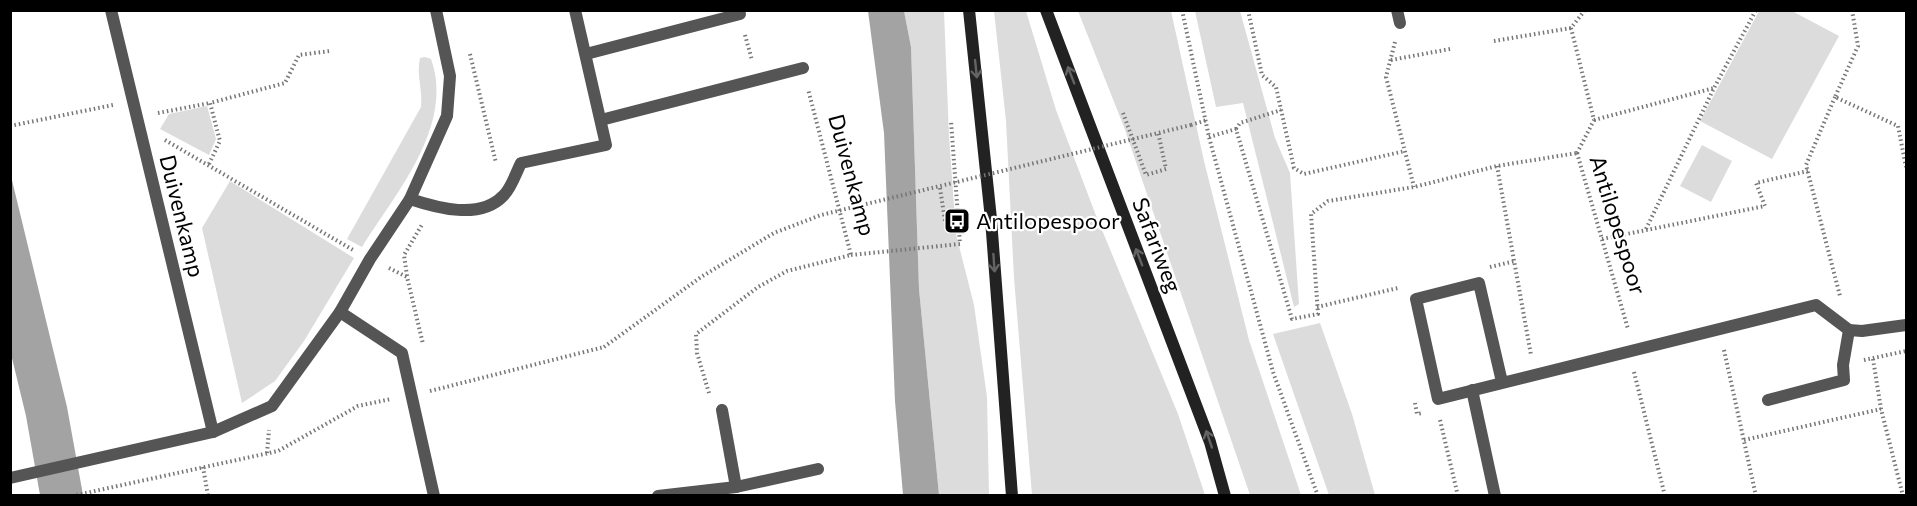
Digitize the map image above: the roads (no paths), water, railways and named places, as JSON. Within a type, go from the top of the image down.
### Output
[{"type":"street","name":"Duivenkamp","points":[[111,10],[213,432]]},
{"type":"street","points":[[10,478],[213,432],[272,406],[340,312],[370,259],[410,198],[447,116],[450,76],[436,10]]},
{"type":"street","points":[[410,198],[433,206],[477,210],[503,196],[521,163],[606,145],[575,10]]},
{"type":"street","points":[[969,10],[991,219],[1012,495]]},
{"type":"street","name":"Safariweg","points":[[1046,10],[1210,441],[1225,495]]},
{"type":"street","points":[[586,54],[740,15]]},
{"type":"street","points":[[601,120],[803,68]]},
{"type":"street","points":[[1502,382],[1479,284],[1416,299],[1438,399],[1816,305],[1849,330],[1862,331],[1906,325]]},
{"type":"street","points":[[340,312],[402,353],[434,495]]},
{"type":"street","points":[[1768,400],[1844,380],[1843,365],[1849,330]]},
{"type":"street","points":[[1472,390],[1495,495]]},
{"type":"street","points":[[722,410],[736,487]]},
{"type":"street","points":[[658,495],[736,487],[818,469]]},
{"type":"place","name":"Antilopespoor","points":[[957,221]]}]
